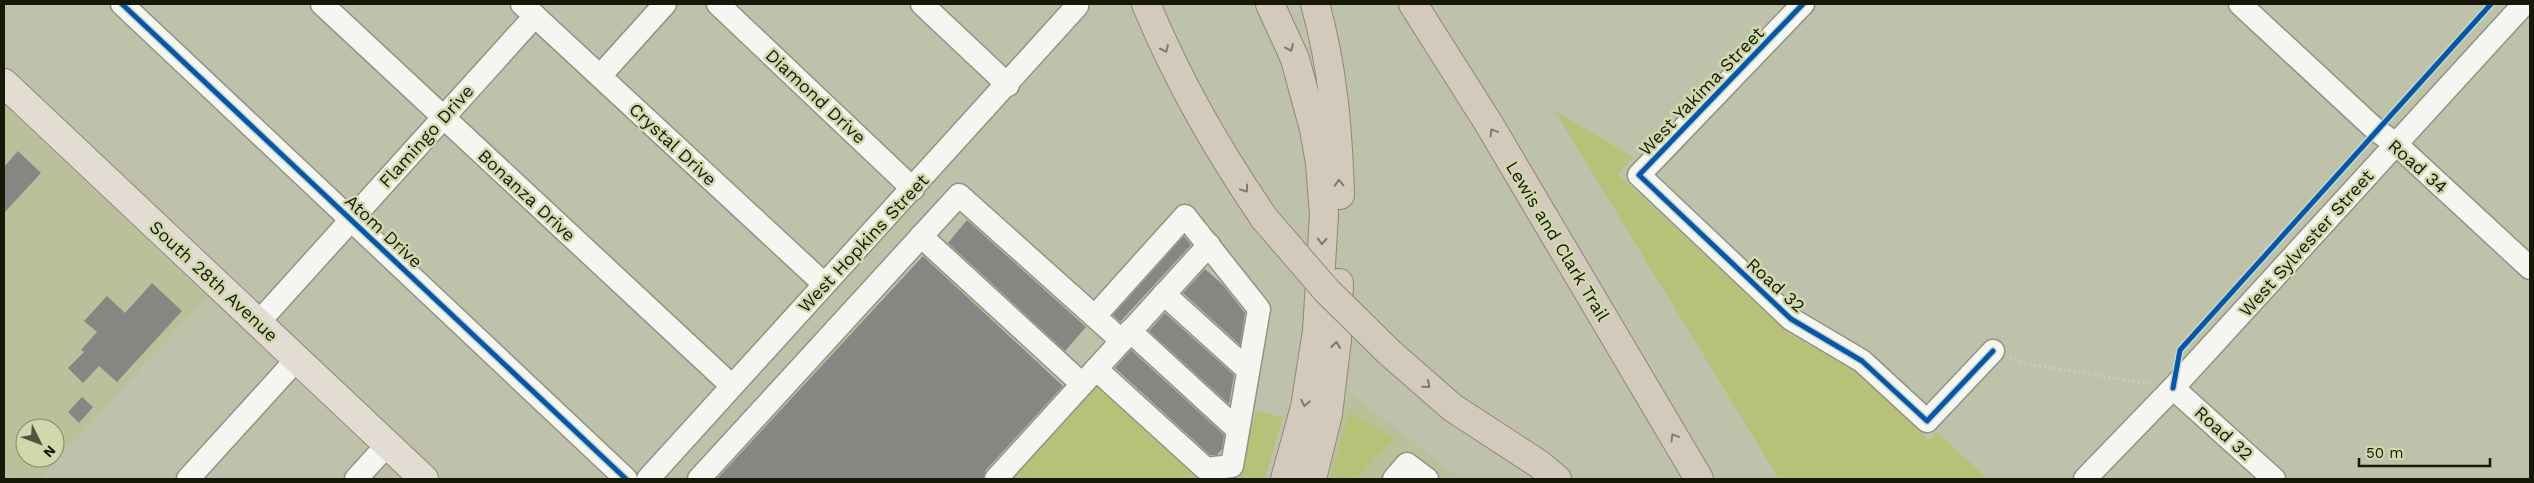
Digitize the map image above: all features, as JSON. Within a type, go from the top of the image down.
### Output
[{"type":"highway","points":[[1146,4],[1185,92],[1210,135],[1264,218],[1327,291],[1390,353],[1453,408],[1539,464],[1557,479]]},
{"type":"highway","points":[[1270,4],[1295,59],[1314,129],[1324,215],[1317,331],[1305,407],[1285,479]]},
{"type":"highway","points":[[1312,479],[1328,414],[1337,340],[1341,219],[1336,111],[1327,47],[1315,4]]},
{"type":"highway","name":"Lewis and Clark Trail","points":[[1414,4],[1489,124],[1699,479]]},
{"type":"main road","name":"South 28th Avenue","points":[[4,83],[424,479]]},
{"type":"street","name":"Atom Drive","points":[[122,4],[352,218],[626,479]]},
{"type":"street","name":"Bonanza Drive","points":[[322,4],[732,386]]},
{"type":"street","points":[[600,76],[665,4]]},
{"type":"street","name":"Diamond Drive","points":[[718,4],[913,189]]},
{"type":"street","points":[[922,4],[1008,85]]},
{"type":"street","name":"West Yakima Street","points":[[1639,176],[1803,4]]},
{"type":"street","name":"Road 34","points":[[2240,4],[2376,130],[2396,144],[2530,268]]},
{"type":"street","name":"West Sylvester Street","points":[[2084,479],[2173,388],[2524,4]]},
{"type":"street","name":"West Hopkins Street","points":[[648,479],[824,284],[1008,85],[1077,5]]},
{"type":"street","name":"Flamingo Drive","points":[[258,322],[443,117],[529,10]]},
{"type":"street","name":"Crystal Drive","points":[[529,10],[824,284]]},
{"type":"street","name":"Road 32","points":[[1639,176],[1790,319],[1862,361],[1927,421],[1993,351]]},
{"type":"street","points":[[699,479],[959,195],[1095,316],[1126,336],[1238,430]]},
{"type":"street","points":[[921,236],[1089,377],[1206,469],[1232,466],[1259,308],[1186,216],[1095,316]]},
{"type":"street","points":[[996,479],[1208,245]]},
{"type":"street","points":[[1164,294],[1248,370]]},
{"type":"street","points":[[188,479],[297,360]]},
{"type":"street","name":"Road 32","points":[[2173,388],[2274,479]]},
{"type":"street","points":[[356,479],[387,445]]},
{"type":"street","points":[[1394,479],[1407,464],[1427,479]]},
{"type":"path","points":[[1993,351],[2027,364],[2173,388]]},
{"type":"shaded area","points":[[4,104],[207,296],[65,452],[65,418],[15,418],[15,468],[50,468],[40,479],[4,479]]},
{"type":"shaded area","points":[[1348,391],[1460,479],[1328,479]]},
{"type":"green space","points":[[1554,110],[1633,157],[1618,174],[1789,334],[1853,369],[1929,440],[1937,432],[1988,479],[1779,479]]},
{"type":"green space","points":[[1099,380],[1204,479],[1006,479]]},
{"type":"green space","points":[[1256,411],[1283,417],[1265,479],[1237,479]]},
{"type":"green space","points":[[1349,411],[1395,438],[1356,479],[1330,479]]},
{"type":"building","points":[[18,151],[41,173],[4,213],[4,167]]},
{"type":"building","points":[[967,220],[1086,327],[1065,351],[948,243]]},
{"type":"building","points":[[1184,236],[1191,245],[1120,322],[1113,315]]},
{"type":"building","points":[[923,256],[1063,386],[986,470],[983,479],[717,479]]},
{"type":"building","points":[[1205,269],[1223,285],[1245,313],[1240,345],[1183,293]]},
{"type":"building","points":[[152,283],[182,311],[117,382],[99,366],[83,383],[68,368],[84,352],[81,350],[97,332],[84,321],[107,296],[125,313]]},
{"type":"building","points":[[1165,313],[1234,375],[1229,404],[1149,331]]},
{"type":"building","points":[[1131,350],[1224,435],[1222,449],[1217,455],[1210,455],[1115,368]]},
{"type":"building","points":[[82,397],[93,407],[79,423],[68,412]]},
{"type":"cycle path","points":[[122,4],[626,479]]},
{"type":"cycle path","points":[[1803,4],[1639,175],[1791,319],[1862,361],[1927,421],[1993,351]]},
{"type":"cycle path","points":[[2173,388],[2180,350],[2491,4]]}]
